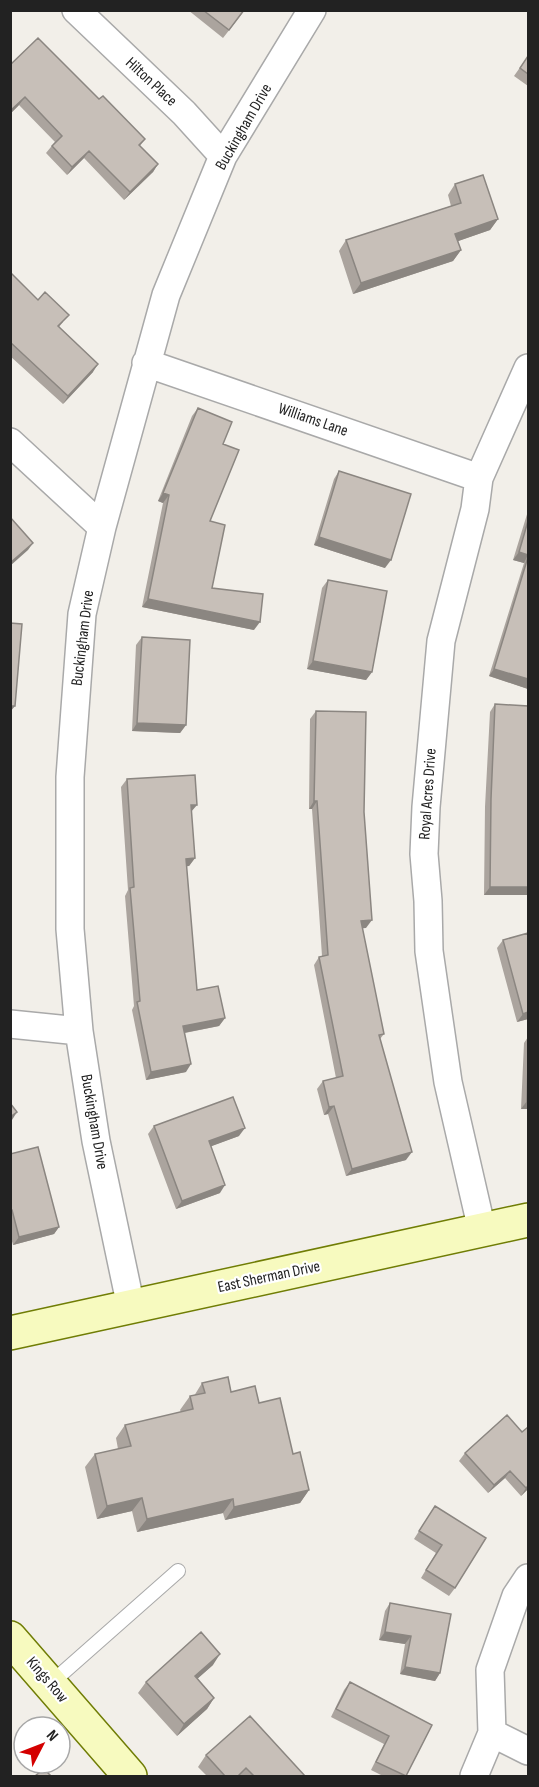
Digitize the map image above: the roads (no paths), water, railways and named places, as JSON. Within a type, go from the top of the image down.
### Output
[{"type":"main road","name":"East Sherman Drive","points":[[10,1333],[528,1221]]},
{"type":"main road","name":"Kings Row","points":[[10,1638],[130,1776]]},
{"type":"street","name":"Hilton Place","points":[[76,10],[184,113],[223,156]]},
{"type":"street","name":"Buckingham Drive","points":[[131,1307],[96,1141],[79,1031],[70,929],[70,777],[82,614],[102,527],[166,295],[223,156],[312,10]]},
{"type":"street","name":"Williams Lane","points":[[146,363],[479,478]]},
{"type":"street","name":"Royal Acres Drive","points":[[483,1230],[448,1082],[429,951],[424,854],[426,807],[441,641],[475,509],[479,478],[528,368]]},
{"type":"street","points":[[10,442],[102,527]]},
{"type":"street","points":[[10,1024],[79,1031]]},
{"type":"street","points":[[474,1776],[492,1733],[490,1670],[516,1596],[528,1578]]},
{"type":"street","points":[[492,1733],[528,1751]]},
{"type":"lane","points":[[51,1684],[178,1571]]}]
